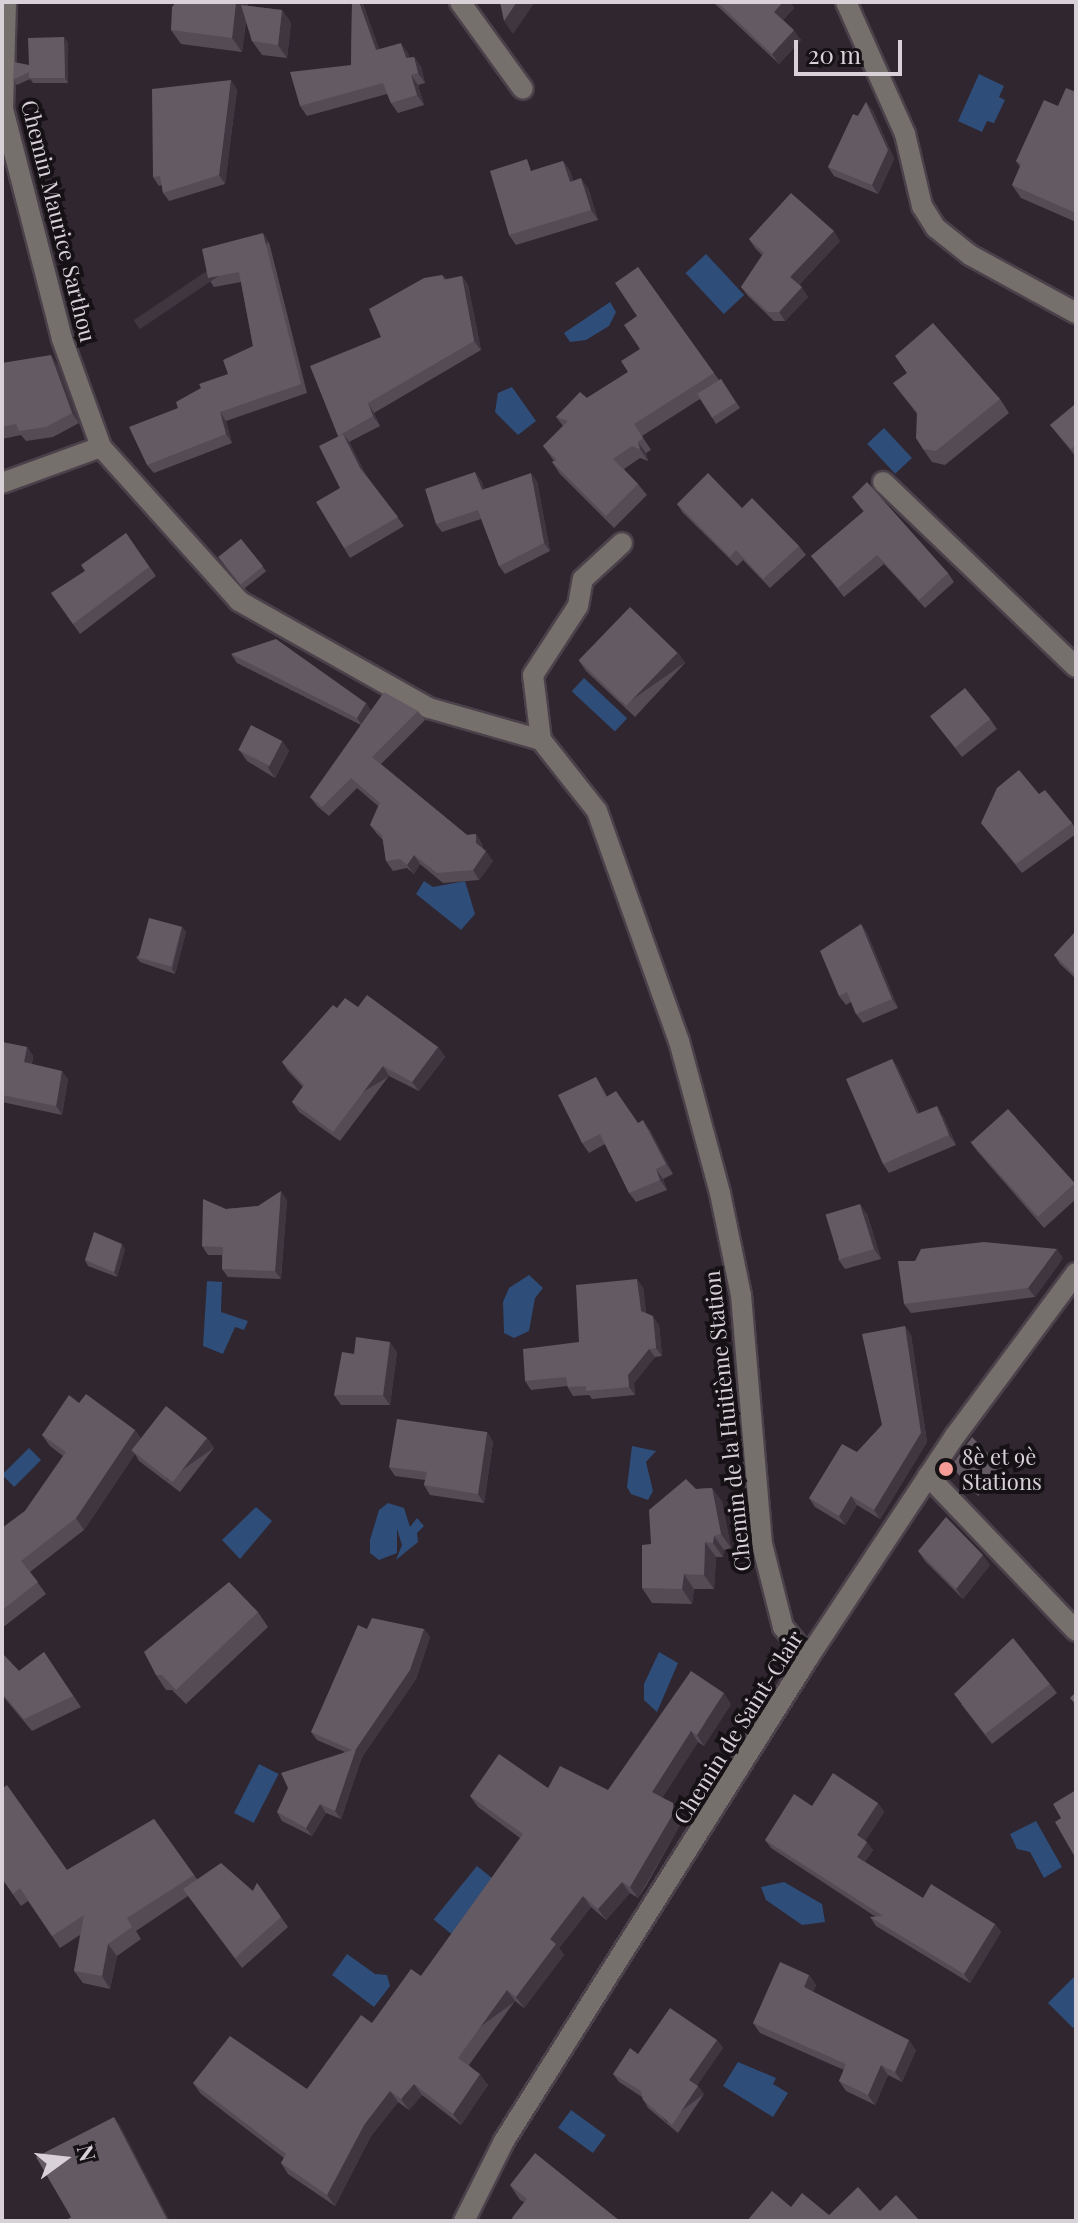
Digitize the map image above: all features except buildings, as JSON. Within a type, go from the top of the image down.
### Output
[{"type":"street","name":"Chemin Maurice Sarthou","points":[[6,2],[2,109],[62,339],[101,447]]},
{"type":"street","points":[[460,2],[523,89]]},
{"type":"street","points":[[846,2],[905,134],[922,206],[936,228],[970,255],[1076,313]]},
{"type":"street","points":[[2,483],[101,447],[239,601],[429,708],[541,740],[533,675],[578,606],[583,579],[622,543]]},
{"type":"street","points":[[883,482],[1076,667]]},
{"type":"street","name":"Chemin de la Huitième Station","points":[[541,740],[597,811],[679,1041],[741,1295],[750,1444],[770,1586],[783,1627],[808,1658]]},
{"type":"street","name":"Chemin de Saint-Clair","points":[[464,2221],[504,2141],[808,1658],[928,1476],[1076,1273]]},
{"type":"street","points":[[928,1476],[1076,1631]]},
{"type":"water","points":[[979,74],[1004,86],[999,97],[1005,100],[994,123],[987,121],[982,132],[958,121]]},
{"type":"water","points":[[706,254],[744,295],[724,314],[686,273]]},
{"type":"water","points":[[610,302],[616,312],[609,326],[586,340],[570,342],[564,333]]},
{"type":"water","points":[[512,387],[536,421],[518,435],[495,412],[498,393]]},
{"type":"water","points":[[884,428],[912,458],[895,474],[867,444]]},
{"type":"water","points":[[584,678],[627,718],[615,731],[572,691]]},
{"type":"water","points":[[424,881],[433,887],[465,881],[475,914],[461,930],[416,894]]},
{"type":"water","points":[[529,1275],[543,1288],[535,1298],[529,1331],[514,1338],[504,1333],[503,1302],[509,1288]]},
{"type":"water","points":[[207,1281],[222,1282],[221,1312],[248,1321],[244,1330],[235,1327],[223,1354],[203,1346]]},
{"type":"water","points":[[632,1446],[656,1451],[646,1462],[653,1491],[648,1500],[631,1494],[627,1487]]},
{"type":"water","points":[[29,1448],[41,1460],[14,1487],[2,1475]]},
{"type":"water","points":[[388,1503],[404,1508],[410,1527],[417,1518],[424,1526],[417,1533],[418,1542],[396,1560],[402,1545],[397,1529],[397,1553],[379,1560],[370,1553],[370,1540],[379,1510]]},
{"type":"water","points":[[256,1507],[272,1521],[240,1559],[222,1540]]},
{"type":"water","points":[[659,1652],[678,1663],[657,1712],[644,1700],[644,1684]]},
{"type":"water","points":[[259,1764],[279,1774],[254,1823],[234,1813]]},
{"type":"water","points":[[1036,1821],[1062,1867],[1044,1878],[1030,1852],[1017,1849],[1010,1834]]},
{"type":"water","points":[[477,1866],[498,1883],[455,1937],[434,1920]]},
{"type":"water","points":[[784,1882],[822,1904],[825,1922],[802,1925],[766,1900],[761,1887]]},
{"type":"water","points":[[347,1954],[375,1974],[387,1975],[390,1986],[374,2007],[332,1975]]},
{"type":"water","points":[[1076,1975],[1076,2025],[1073,2028],[1048,2003]]},
{"type":"water","points":[[738,2062],[776,2078],[773,2084],[788,2093],[773,2117],[723,2086]]},
{"type":"water","points":[[571,2110],[606,2135],[593,2153],[558,2128]]},
{"type":"place","name":"8è et 9è Stations","points":[[946,1469]]}]
